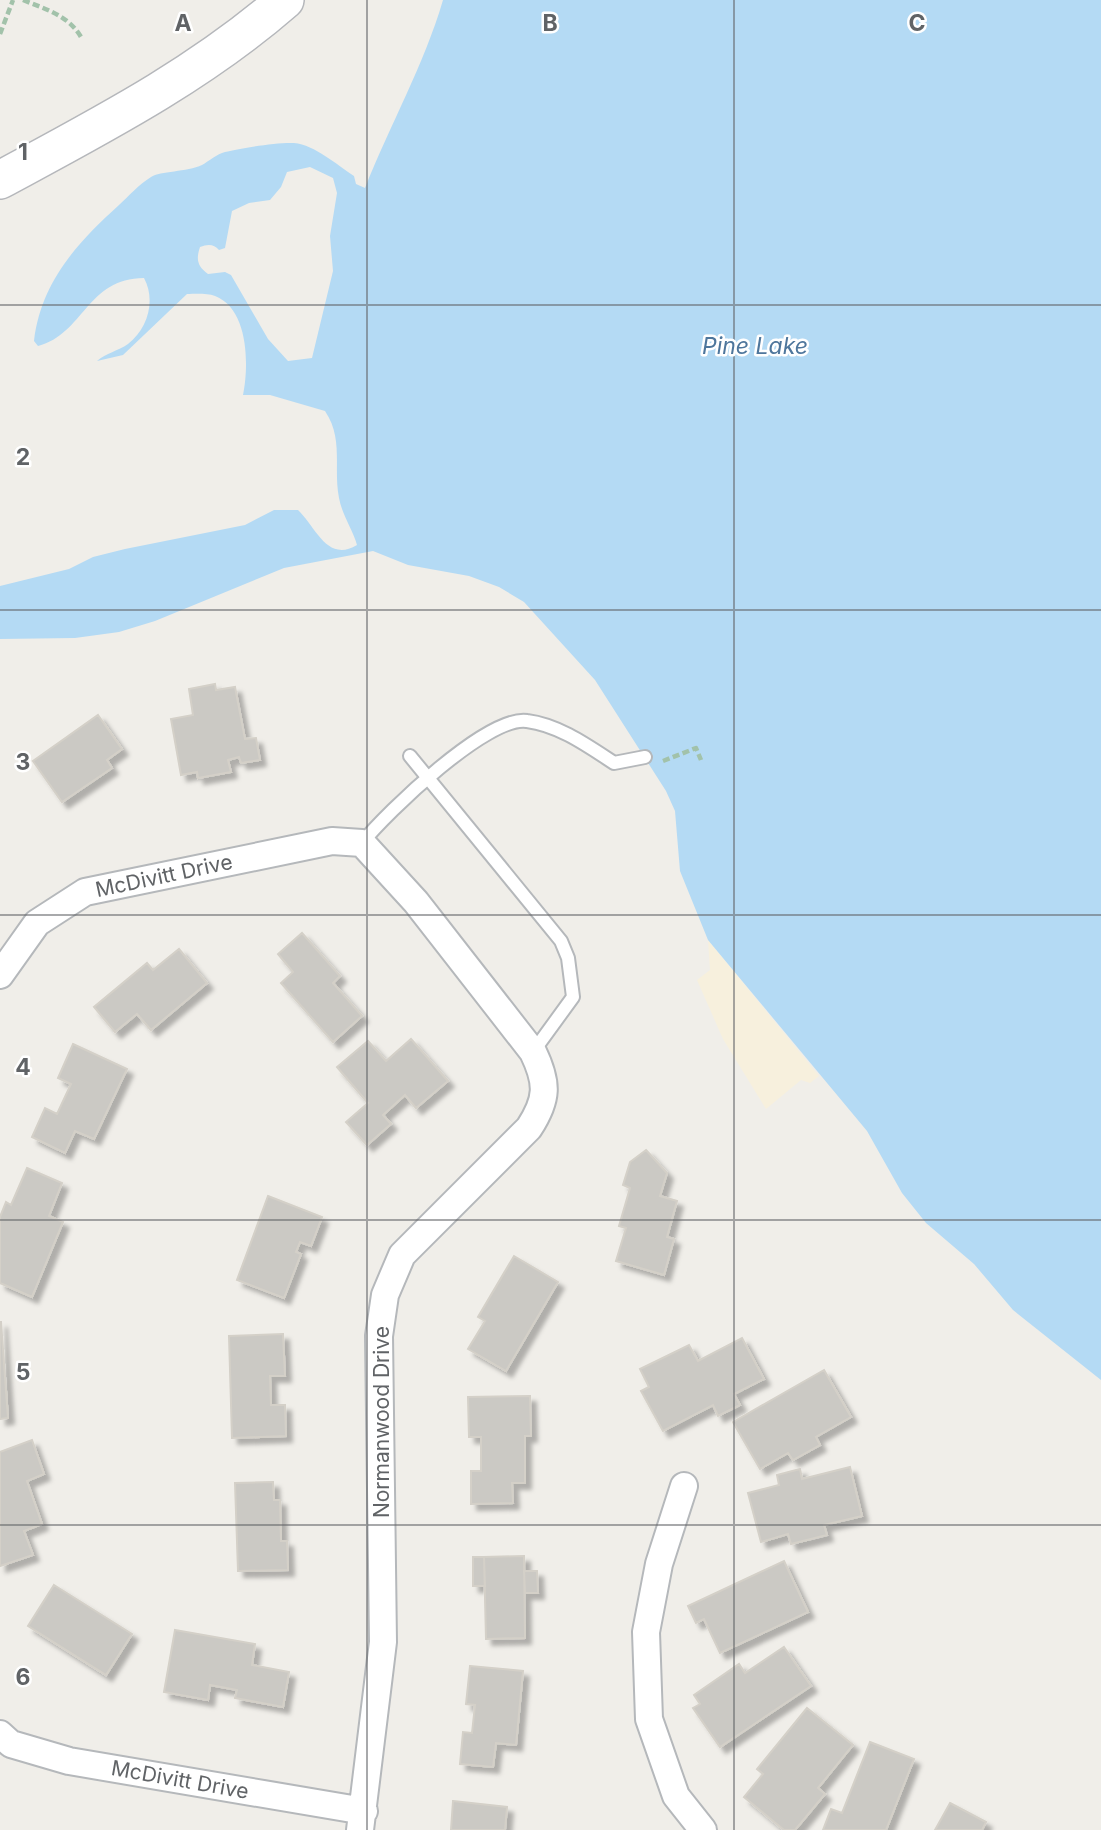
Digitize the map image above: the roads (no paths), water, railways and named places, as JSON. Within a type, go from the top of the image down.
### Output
[{"type":"main road","points":[[0,180],[162,92],[240,39],[285,0]]},
{"type":"street","name":"McDivitt Drive","points":[[0,975],[37,923],[85,892],[332,841],[362,843]]},
{"type":"street","name":"Normanwood Drive","points":[[362,843],[416,902],[533,1052],[545,1076],[542,1108],[529,1128],[402,1255],[385,1295],[379,1336],[383,1642],[362,1821]]},
{"type":"street","points":[[684,1486],[659,1564],[646,1632],[649,1719],[676,1796],[699,1829]]},
{"type":"street","name":"McDivitt Drive","points":[[0,1734],[11,1744],[69,1761],[362,1821]]},
{"type":"lane","points":[[362,843],[376,826],[472,742],[505,723],[526,720],[554,728],[614,763],[648,761]]},
{"type":"lane","points":[[410,756],[561,941],[568,958],[573,997],[533,1052]]},
{"type":"water","name":"Pine Lake","points":[[443,0],[1101,0],[1101,1380],[1013,1310],[974,1264],[926,1223],[902,1193],[867,1131],[708,940],[680,871],[675,811],[666,791],[595,680],[524,602],[499,587],[469,576],[408,565],[373,551],[284,568],[155,621],[119,632],[75,638],[0,639],[0,586],[69,569],[93,557],[245,525],[274,510],[298,510],[323,541],[338,550],[357,545],[339,498],[336,443],[325,411],[270,395],[243,395],[246,354],[240,325],[235,313],[215,296],[187,294],[123,355],[97,361],[135,338],[148,314],[149,295],[144,278],[125,280],[98,296],[53,340],[38,346],[34,341],[44,300],[63,265],[104,219],[155,175],[196,167],[225,152],[294,143],[310,147],[326,156],[354,176],[356,184],[365,188]],"holes":[[[310,167],[333,178],[337,193],[330,236],[333,271],[312,358],[288,361],[268,339],[231,275],[225,272],[208,274],[200,265],[199,251],[200,247],[206,245],[219,250],[225,248],[232,211],[249,203],[270,200],[281,187],[287,172]]]}]
